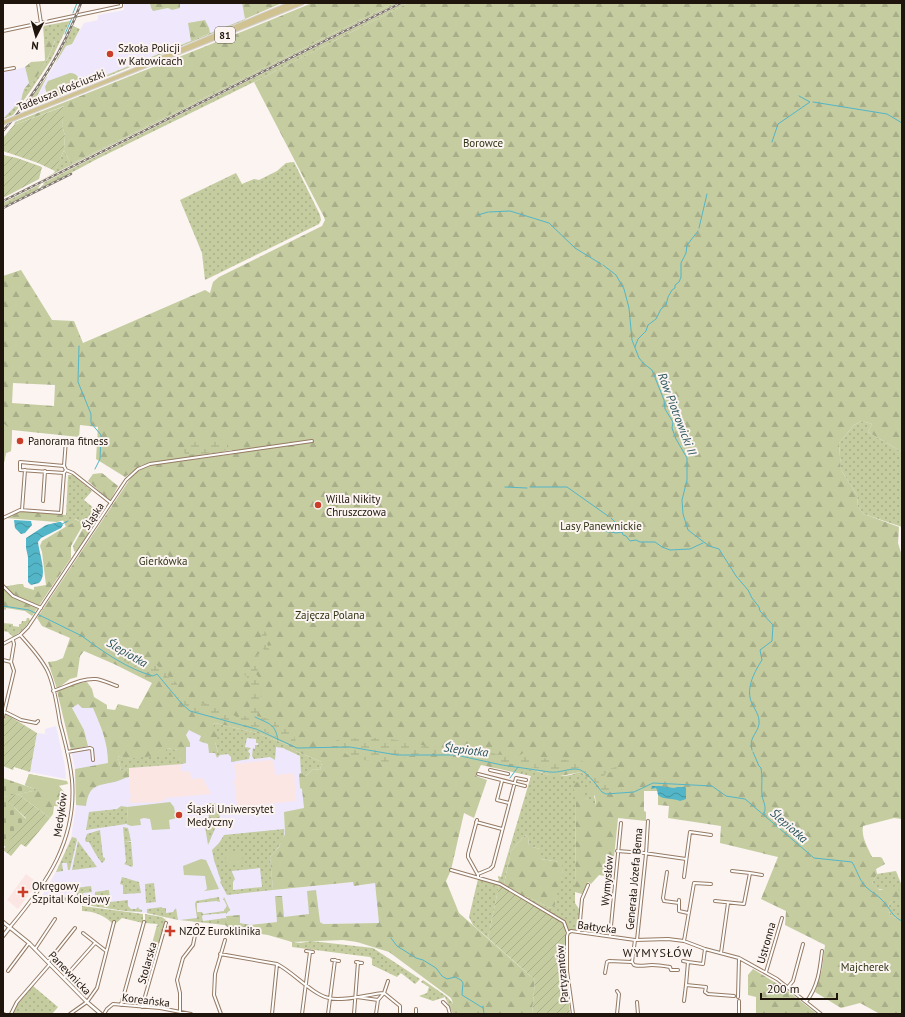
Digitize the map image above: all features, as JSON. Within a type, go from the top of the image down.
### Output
[{"type":"main road","name":"Tadeusza Kościuszki","points":[[3,123],[292,3]]},
{"type":"main road","name":"Tadeusza Kościuszki","points":[[147,64],[173,56],[302,3]]},
{"type":"street","points":[[38,3],[41,23]]},
{"type":"street","points":[[3,31],[121,4]]},
{"type":"street","points":[[3,70],[14,68]]},
{"type":"street","points":[[66,440],[64,466],[66,470],[73,473],[111,503]]},
{"type":"street","name":"Śląska","points":[[3,644],[20,635],[36,617],[130,476],[142,467],[150,464],[312,441]]},
{"type":"street","points":[[64,466],[20,462],[20,470],[64,472]]},
{"type":"street","points":[[21,510],[25,470]]},
{"type":"street","points":[[3,518],[21,510],[61,513],[64,472],[66,470]]},
{"type":"street","points":[[43,501],[45,472]]},
{"type":"street","points":[[3,586],[13,596],[41,608]]},
{"type":"street","name":"Medyków","points":[[10,927],[43,885],[53,869],[64,846],[72,794],[68,752],[46,668],[20,635]]},
{"type":"street","points":[[3,717],[14,671],[11,662],[14,644],[12,640]]},
{"type":"street","points":[[3,660],[11,662]]},
{"type":"street","points":[[53,691],[72,684],[93,679],[98,679],[118,686]]},
{"type":"street","points":[[4,711],[25,721],[36,723],[38,721]]},
{"type":"street","points":[[68,752],[90,748],[92,749],[93,760]]},
{"type":"street","points":[[490,770],[508,774]]},
{"type":"street","points":[[492,778],[494,771]]},
{"type":"street","points":[[478,774],[525,786]]},
{"type":"street","points":[[478,874],[490,869],[493,866],[516,778],[526,780]]},
{"type":"street","points":[[502,781],[497,800],[509,803]]},
{"type":"street","points":[[478,877],[478,874],[468,857],[476,821],[502,830]]},
{"type":"street","name":"Generała Józefa Bema","points":[[632,962],[646,854],[648,821]]},
{"type":"street","name":"Wymysłów","points":[[610,936],[617,851],[621,823]]},
{"type":"street","points":[[684,877],[690,832],[711,835]]},
{"type":"street","name":"Wymysłów","points":[[617,851],[686,860]]},
{"type":"street","name":"Bałtycka","points":[[451,870],[502,885],[564,922],[568,933],[571,931],[636,940],[672,939],[684,941],[705,949],[739,958],[766,972],[788,987],[821,1014]]},
{"type":"street","points":[[732,871],[762,875]]},
{"type":"street","points":[[667,872],[663,898],[664,901],[679,902],[678,914]]},
{"type":"street","points":[[715,901],[744,904],[750,873]]},
{"type":"street","points":[[684,941],[694,883],[711,884]]},
{"type":"street","points":[[579,932],[582,899],[588,885]]},
{"type":"street","points":[[721,953],[728,902]]},
{"type":"street","points":[[679,910],[688,913]]},
{"type":"street","name":"Ustronna","points":[[766,972],[782,918]]},
{"type":"street","points":[[35,948],[55,920]]},
{"type":"street","name":"Panewnicka","points":[[3,922],[30,943],[87,1002],[103,1014]]},
{"type":"street","points":[[70,1014],[87,1002],[97,988],[114,922]]},
{"type":"street","points":[[121,1005],[144,922]]},
{"type":"street","name":"Stolarska","points":[[142,1007],[166,923]]},
{"type":"street","points":[[180,1012],[178,980],[183,958],[193,945],[196,925]]},
{"type":"street","points":[[3,936],[10,927]]},
{"type":"street","points":[[10,1014],[17,1002],[75,928]]},
{"type":"street","points":[[83,933],[106,951]]},
{"type":"street","name":"Partyzantów","points":[[568,933],[567,971],[573,1014]]},
{"type":"street","points":[[221,1014],[214,995],[215,974],[225,940]]},
{"type":"street","points":[[8,971],[30,943]]},
{"type":"street","points":[[64,978],[95,943]]},
{"type":"street","points":[[788,987],[793,981],[803,944]]},
{"type":"street","points":[[683,961],[703,964],[705,949]]},
{"type":"street","points":[[306,951],[313,952]]},
{"type":"street","points":[[806,1002],[816,985],[822,951]]},
{"type":"street","points":[[302,1014],[310,952]]},
{"type":"street","points":[[220,954],[277,964],[317,992],[330,999],[384,992],[400,1006],[400,1014]]},
{"type":"street","points":[[738,997],[739,958]]},
{"type":"street","points":[[328,1014],[334,960],[338,961]]},
{"type":"street","points":[[605,973],[607,962],[609,960],[632,962],[637,966],[650,965],[670,967],[671,970],[678,970]]},
{"type":"street","points":[[354,1014],[357,962],[362,963]]},
{"type":"street","points":[[684,1001],[688,962]]},
{"type":"street","points":[[272,1014],[277,964]]},
{"type":"street","points":[[376,1014],[378,1000],[384,992],[388,981]]},
{"type":"street","points":[[686,985],[706,987],[705,992],[708,994],[734,996]]},
{"type":"street","points":[[617,991],[619,994],[617,1014]]},
{"type":"street","points":[[356,996],[378,1000]]},
{"type":"street","points":[[443,1002],[448,1007],[450,1014]]},
{"type":"street","points":[[637,1002],[638,1014]]},
{"type":"street","points":[[739,1002],[739,1014]]},
{"type":"street","name":"Koreańska","points":[[103,1014],[113,1004],[160,1008],[191,1014]]},
{"type":"street","points":[[416,1009],[416,1014]]},
{"type":"shaded area","name":"Szkoła Policji w Katowicach","points":[[124,3],[242,3],[245,19],[80,86],[34,103],[48,75],[66,46],[72,44],[84,23],[98,20],[98,15],[124,10]]},
{"type":"shaded area","points":[[25,67],[29,83],[24,89],[21,100],[9,114],[3,118],[3,73]]},
{"type":"shaded area","name":"Śląski Uniwersytet Medyczny","points":[[78,704],[82,708],[93,707],[106,741],[109,763],[129,768],[186,763],[186,747],[190,747],[190,743],[186,735],[189,729],[201,736],[199,741],[244,735],[283,748],[300,756],[306,776],[304,810],[284,816],[285,834],[273,890],[354,882],[354,886],[375,883],[379,923],[323,924],[320,922],[278,922],[250,925],[240,923],[239,915],[225,925],[178,920],[147,913],[40,898],[60,864],[71,838],[76,805],[76,787],[75,769],[71,750],[88,746],[84,730],[72,708]]},
{"type":"shaded area","points":[[56,726],[65,766],[66,779],[30,772],[37,733],[45,734],[45,729]]},
{"type":"shaded area","points":[[271,760],[274,762],[275,775],[294,773],[296,801],[237,807],[234,764]]},
{"type":"shaded area","points":[[182,764],[180,769],[184,772],[190,771],[191,779],[202,778],[211,794],[165,798],[165,800],[159,802],[130,803],[131,794],[129,794],[129,768]]},
{"type":"shaded area","name":"Okręgowy Szpital Kolejowy","points":[[26,874],[38,883],[18,909],[7,900]]},
{"type":"green space","points":[[150,3],[180,3],[180,8],[172,10],[168,8],[153,11]]},
{"type":"green space","points":[[242,3],[282,3],[245,19]]},
{"type":"green space","points":[[312,3],[394,3],[71,164],[64,150],[65,136],[62,125],[64,106],[14,125],[15,122]]},
{"type":"green space","points":[[394,3],[398,3],[41,180],[54,173],[64,150],[71,164]]},
{"type":"green space","points":[[404,3],[408,3],[254,82],[97,159],[41,189],[40,188],[44,184],[43,183]]},
{"type":"green space","name":"Lasy Panewnickie","points":[[408,3],[902,3],[902,452],[868,432],[872,424],[862,421],[854,425],[839,443],[841,470],[857,495],[858,507],[864,514],[899,527],[898,543],[902,556],[902,819],[894,818],[863,826],[863,834],[872,857],[882,858],[885,864],[876,869],[877,874],[872,883],[880,890],[896,886],[901,894],[900,898],[892,901],[888,906],[890,915],[902,921],[902,1014],[880,1014],[860,1003],[841,1008],[815,992],[822,969],[825,945],[785,925],[786,911],[761,899],[778,857],[720,843],[721,826],[668,818],[669,806],[658,805],[658,791],[644,791],[644,811],[646,812],[646,821],[618,818],[612,877],[599,875],[591,884],[588,882],[582,894],[575,892],[576,795],[572,785],[577,782],[582,785],[585,798],[596,805],[595,796],[589,791],[589,788],[592,787],[592,782],[581,772],[555,777],[526,769],[522,774],[481,765],[476,776],[487,780],[474,818],[464,813],[451,870],[446,881],[459,913],[535,980],[532,1014],[453,1014],[449,1006],[453,1003],[451,998],[389,952],[357,942],[343,940],[292,942],[268,935],[231,930],[225,925],[227,916],[240,915],[240,923],[250,925],[277,922],[275,896],[282,896],[284,917],[309,914],[307,891],[316,890],[320,922],[323,924],[379,923],[375,883],[354,886],[353,882],[273,890],[270,857],[279,847],[285,834],[284,812],[304,808],[299,774],[301,773],[306,776],[313,769],[320,770],[322,762],[293,750],[288,745],[257,733],[215,723],[213,725],[218,732],[219,737],[215,738],[218,753],[209,753],[208,744],[199,741],[201,736],[189,730],[186,735],[190,743],[190,747],[186,747],[186,763],[182,764],[177,755],[178,750],[167,748],[164,755],[125,759],[118,756],[121,771],[129,768],[129,777],[94,788],[89,794],[86,806],[76,805],[75,769],[108,763],[107,748],[93,708],[82,708],[78,704],[72,708],[84,730],[88,746],[71,750],[57,691],[72,684],[87,682],[92,689],[94,697],[107,705],[107,709],[115,710],[118,704],[138,709],[152,683],[84,651],[80,656],[77,677],[70,679],[57,689],[48,662],[63,658],[70,638],[42,626],[37,618],[134,474],[153,465],[233,454],[232,450],[142,465],[125,477],[96,459],[98,427],[80,425],[79,437],[12,430],[11,451],[6,453],[3,467],[3,276],[21,270],[52,320],[74,321],[83,343],[205,290],[210,293],[213,282],[219,277],[322,226],[325,220],[324,217],[254,82]],"holes":[[[13,383],[55,385],[54,406],[12,403]]]},
{"type":"green space","points":[[245,19],[21,112],[48,75],[35,100],[35,104]]},
{"type":"green space","points":[[205,20],[210,33],[191,41],[188,23]]},
{"type":"green space","points":[[70,21],[51,60],[31,90],[13,115],[3,119],[21,100],[24,89],[29,88],[47,60],[55,41],[44,39],[43,26]]},
{"type":"green space","points":[[73,26],[80,29],[72,44],[66,46],[55,64]]},
{"type":"green space","points":[[44,39],[55,40],[53,47],[37,77],[29,88],[24,89],[29,83],[25,67],[31,62],[45,60]]},
{"type":"green space","points":[[70,73],[76,75],[81,85],[39,102],[38,99],[47,95],[45,87],[48,81]]},
{"type":"green space","points":[[65,106],[62,125],[65,136],[64,150],[55,171],[38,163],[3,151],[3,138],[14,125]]},
{"type":"green space","points":[[3,155],[17,158],[42,167],[39,179],[3,198]]},
{"type":"green space","points":[[294,162],[320,215],[321,220],[319,224],[205,280],[202,253],[180,200],[236,173],[242,184],[254,179],[259,180],[277,171],[286,163]]},
{"type":"green space","points":[[41,184],[38,188],[39,189],[3,207],[3,203]]},
{"type":"green space","points":[[862,421],[872,424],[868,432],[902,452],[902,527],[864,514],[858,507],[857,495],[841,470],[839,443],[854,425]]},
{"type":"green space","points":[[3,423],[12,430],[11,451],[6,453],[3,467]]},
{"type":"green space","points":[[220,439],[227,442],[227,448],[223,452],[185,455],[184,450],[187,442]]},
{"type":"green space","points":[[102,473],[118,486],[110,501],[88,481],[93,474]]},
{"type":"green space","points":[[68,475],[73,475],[92,491],[84,500],[101,514],[97,520],[84,523],[75,519],[66,527],[63,520],[67,519]]},
{"type":"green space","points":[[20,511],[66,515],[68,519],[57,522],[5,518]]},
{"type":"green space","points":[[74,519],[84,523],[71,546],[71,558],[32,616],[25,611],[6,608],[6,610],[3,609],[3,587],[23,584],[24,587],[34,590],[34,587],[46,585],[40,546],[42,541],[72,523]]},
{"type":"green space","points":[[87,524],[92,528],[76,552],[74,551],[73,546]]},
{"type":"green space","points":[[27,618],[29,618],[30,621],[13,637],[8,632],[3,631],[3,623],[13,624],[13,626],[19,627],[19,624],[21,624],[22,621],[26,621]]},
{"type":"green space","points":[[264,631],[267,633],[266,641],[268,646],[281,643],[280,646],[268,653],[260,646]]},
{"type":"green space","points":[[262,651],[267,655],[262,660],[256,674],[262,681],[257,716],[275,721],[293,732],[297,745],[294,746],[259,729],[189,710],[171,690],[162,674],[160,675],[157,672],[154,674],[132,666],[113,654],[145,657],[161,669],[166,667],[167,675],[177,683],[178,689],[195,703],[211,704],[237,717],[247,716],[246,713],[249,710],[250,701],[254,690],[250,681],[244,674],[249,671],[253,660]]},
{"type":"green space","points":[[6,714],[37,733],[30,772],[14,767],[13,770],[3,766],[3,724]]},
{"type":"green space","points":[[215,723],[257,733],[288,745],[293,750],[322,762],[320,770],[313,769],[306,776],[301,773],[300,756],[283,748],[276,747],[275,760],[270,757],[254,759],[252,756],[253,748],[255,749],[255,745],[258,745],[258,743],[256,743],[256,739],[247,738],[245,747],[251,748],[248,751],[250,754],[249,759],[231,762],[231,757],[228,754],[220,755],[217,758],[215,753],[218,752],[213,725]]},
{"type":"green space","points":[[385,738],[433,748],[467,746],[487,749],[495,754],[517,757],[523,753],[532,755],[536,758],[552,758],[571,761],[580,760],[596,777],[600,771],[617,767],[616,770],[605,774],[603,778],[609,789],[622,789],[621,791],[608,792],[602,790],[582,769],[578,768],[554,771],[455,753],[423,753],[386,762],[353,759],[345,753],[341,746],[326,746],[337,740]]},
{"type":"green space","points":[[167,748],[178,750],[182,764],[129,768],[121,771],[118,756],[124,758],[136,758]]},
{"type":"green space","points":[[526,768],[549,775],[558,776],[568,776],[581,772],[592,782],[596,806],[585,798],[576,795],[575,903],[579,909],[578,930],[569,930],[565,922],[522,896],[530,898],[550,908],[555,905],[562,873],[560,862],[541,859],[539,855],[540,849],[529,846],[528,837],[525,835],[511,851],[504,884],[498,882],[498,876],[501,877],[531,776],[522,774]]},
{"type":"green space","points":[[29,774],[53,779],[66,794],[65,807],[54,806],[53,814],[50,818],[18,794],[38,790],[25,785]]},
{"type":"green space","points":[[29,774],[67,781],[68,784],[38,790],[25,785]]},
{"type":"green space","points":[[3,778],[38,790],[4,797],[26,819],[6,847],[3,845]]},
{"type":"green space","points":[[18,794],[50,818],[26,847],[21,844],[11,856],[3,850],[26,818],[3,797]]},
{"type":"green space","points":[[170,802],[174,807],[176,818],[169,820],[170,829],[152,830],[150,819],[144,818],[140,819],[141,825],[131,826],[126,824],[128,820],[127,807]]},
{"type":"green space","points":[[207,803],[215,803],[220,817],[208,845],[204,820],[206,819],[207,826],[210,825],[208,824],[207,818],[209,817],[208,813],[206,813]]},
{"type":"green space","points":[[121,806],[127,807],[128,820],[126,824],[86,830],[89,812],[117,809]]},
{"type":"green space","points":[[123,827],[128,828],[131,841],[125,842],[131,842],[132,867],[124,864],[126,862]]},
{"type":"green space","points":[[284,829],[284,837],[282,841],[270,857],[273,890],[227,895],[220,882],[221,881],[212,850],[224,835]],"holes":[[[260,868],[262,887],[233,890],[233,882],[235,879],[232,871]]]},
{"type":"green space","points":[[100,830],[103,857],[105,858],[102,863],[89,842],[86,842],[85,840],[87,834]]},
{"type":"green space","points":[[525,835],[528,837],[529,846],[540,849],[541,859],[562,863],[562,879],[555,905],[550,908],[530,898],[522,896],[504,884],[511,851]]},
{"type":"green space","points":[[72,837],[76,838],[77,840],[70,869],[68,870],[67,863],[62,863],[63,871],[56,872]]},
{"type":"green space","points":[[78,841],[80,844],[97,867],[72,870]]},
{"type":"green space","points":[[242,852],[243,863],[226,865],[225,853]]},
{"type":"green space","points":[[201,859],[206,860],[219,889],[204,891],[207,889],[205,876],[184,875],[183,866]]},
{"type":"green space","points":[[896,871],[902,886],[902,921],[890,915],[888,906],[892,901],[884,889],[876,888],[872,883],[877,874]]},
{"type":"green space","points":[[122,877],[139,882],[141,893],[123,894],[123,885],[120,884]]},
{"type":"green space","points":[[478,879],[499,885],[488,938],[473,925],[469,917]]},
{"type":"green space","points":[[154,883],[156,902],[146,903],[145,884]]},
{"type":"green space","points":[[499,885],[563,923],[566,927],[561,984],[565,984],[565,1000],[569,1001],[570,1014],[532,1014],[535,980],[488,938]]},
{"type":"green space","points":[[91,886],[92,892],[83,893],[84,903],[95,902],[95,892],[109,890],[110,902],[128,900],[128,906],[131,909],[136,909],[138,907],[142,910],[142,912],[125,911],[59,901],[63,897],[75,897],[75,895],[77,895],[76,888]]},
{"type":"green space","points":[[219,897],[220,902],[197,903],[197,912],[202,912],[203,914],[224,911],[227,906],[223,900],[224,897],[230,910],[226,914],[203,915],[202,917],[203,921],[226,918],[227,916],[225,925],[180,920],[197,918],[196,901]]},
{"type":"green space","points":[[82,906],[143,914],[143,923],[122,918],[115,924],[98,914],[82,911]]},
{"type":"green space","points":[[162,907],[166,908],[166,913],[173,912],[176,908],[178,920],[147,913],[147,909]]},
{"type":"green space","points":[[145,914],[162,917],[166,920],[160,939],[160,931],[157,924],[145,923]]},
{"type":"green space","points":[[157,925],[160,936],[156,957],[149,955]]},
{"type":"green space","points":[[311,941],[373,948],[420,979],[415,984],[401,973],[397,977],[372,965],[372,959],[370,957],[292,947],[292,942],[301,943]]},
{"type":"green space","points":[[753,969],[784,988],[817,1014],[756,1014],[756,997],[748,995],[748,975]]},
{"type":"green space","points":[[423,980],[446,996],[453,1003],[449,1006],[445,997],[433,1001],[419,996],[427,993],[429,987],[421,982]]},
{"type":"green space","points":[[33,986],[58,1007],[52,1014],[12,1014],[18,1003]]},
{"type":"water","points":[[14,520],[31,521],[32,525],[25,533],[21,534],[15,528]]},
{"type":"water","points":[[59,522],[63,525],[61,528],[41,538],[38,542],[43,575],[39,583],[31,585],[28,582],[26,538],[46,525]]},
{"type":"water","points":[[652,786],[674,788],[685,787],[686,799],[680,801],[660,797],[656,788],[651,789]]},
{"type":"waterway","points":[[73,13],[77,3]]},
{"type":"waterway","points":[[65,34],[72,18]]},
{"type":"waterway","points":[[772,142],[778,124],[810,102],[799,96]]},
{"type":"waterway","points":[[813,102],[887,114],[902,123]]},
{"type":"waterway","points":[[699,228],[707,194]]},
{"type":"waterway","name":"Rów Piotrowicki II","points":[[489,212],[510,211],[549,223],[575,248],[601,264]]},
{"type":"waterway","name":"Rów Piotrowicki II","points":[[478,215],[488,212]]},
{"type":"waterway","points":[[635,347],[638,339],[646,331],[648,325],[656,319],[661,309],[666,305],[668,297],[675,288],[675,285],[679,282],[681,277],[681,263],[686,253],[687,245],[698,231]]},
{"type":"waterway","name":"Rów Piotrowicki II","points":[[603,265],[616,275],[624,289],[629,308],[632,340],[639,358],[652,370],[664,400],[665,409],[673,422],[672,428],[676,439],[687,458],[687,480],[682,500],[683,514],[688,530],[709,546],[719,549],[736,576],[748,590],[760,611],[773,625],[772,641],[760,650],[762,660],[750,685],[751,701],[758,715],[759,721],[758,727],[751,742],[752,750]]},
{"type":"waterway","points":[[79,346],[78,382],[91,414],[91,423],[101,435],[100,459],[95,469]]},
{"type":"waterway","points":[[505,487],[527,488]]},
{"type":"waterway","points":[[530,487],[567,487],[608,516]]},
{"type":"waterway","points":[[611,518],[621,532]]},
{"type":"waterway","points":[[62,524],[68,521]]},
{"type":"waterway","points":[[604,531],[609,532]]},
{"type":"waterway","points":[[611,532],[622,532],[623,535],[630,541],[636,540],[640,542],[655,542],[670,550],[690,549],[703,543]]},
{"type":"waterway","name":"Ślepiotka","points":[[3,606],[29,610],[82,636],[107,654],[134,669],[153,676],[157,674],[182,704],[190,711],[256,729],[297,748],[350,747],[397,755],[456,755],[502,765],[550,772],[576,769],[587,774],[602,792],[606,794],[634,792],[653,783],[712,786],[726,796],[745,799],[814,858],[852,862],[860,878],[868,889],[881,899],[891,912],[902,921]]},
{"type":"waterway","points":[[255,717],[271,725],[277,734],[278,740]]},
{"type":"waterway","name":"Rów Piotrowicki II","points":[[753,752],[761,768],[762,795],[765,806],[764,814]]},
{"type":"waterway","points":[[510,778],[518,767]]},
{"type":"waterway","points":[[391,938],[397,946],[436,968],[442,976],[447,979],[455,977],[461,980],[463,983],[462,995],[483,1008]]},
{"type":"waterway","points":[[483,1006],[484,1014]]},
{"type":"railway","points":[[3,131],[27,102],[48,71],[66,38],[81,3]]},
{"type":"railway","points":[[3,201],[401,3]]},
{"type":"railway","points":[[3,208],[71,174]]},
{"type":"place","name":"Szkoła Policji w Katowicach","points":[[110,54]]},
{"type":"place","name":"Panorama fitness","points":[[20,441]]},
{"type":"place","name":"Willa Nikity Chruszczowa","points":[[318,505]]},
{"type":"place","name":"Śląski Uniwersytet Medyczny","points":[[179,815]]},
{"type":"place","name":"Okręgowy Szpital Kolejowy","points":[[23,892]]},
{"type":"place","name":"NZOZ Euroklinika","points":[[170,931]]},
{"type":"district","name":"WYMYSŁÓW","points":[[658,953]]},
{"type":"park label","name":"Borowce","points":[[483,143]]},
{"type":"park label","name":"Gierkówka","points":[[163,561]]},
{"type":"park label","name":"Zajęcza Polana","points":[[330,615]]},
{"type":"park label","name":"Majcherek","points":[[865,967]]}]
